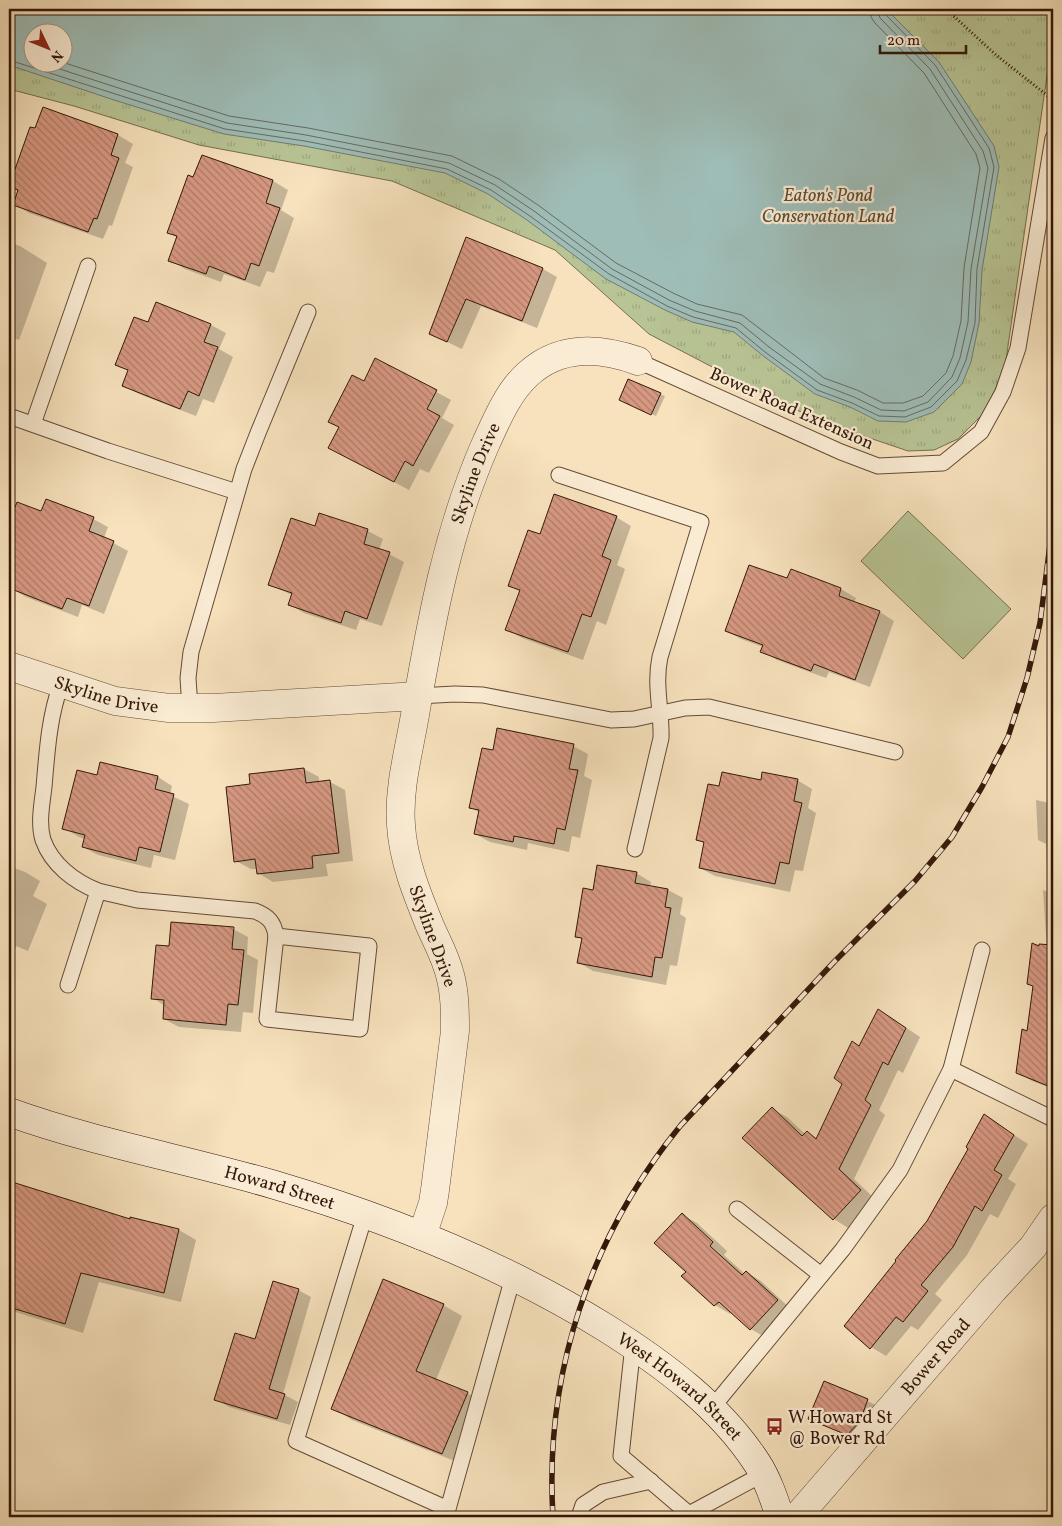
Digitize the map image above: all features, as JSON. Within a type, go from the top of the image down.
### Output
[{"type":"street","name":"Skyline Drive","points":[[422,1236],[433,1203],[437,1176],[455,1031],[455,1012],[450,974],[415,887],[404,846],[400,808],[418,696],[441,578],[452,536],[478,462],[492,430],[519,382],[540,364],[554,356],[568,352],[598,350],[638,361]]},
{"type":"street","name":"Skyline Drive","points":[[9,666],[97,696],[132,704],[169,708],[418,696]]},
{"type":"street","name":"Howard Street","points":[[9,1112],[102,1140],[275,1185],[365,1215],[422,1236],[542,1292]]},
{"type":"street","name":"Bower Road","points":[[797,1517],[993,1290],[1033,1247],[1053,1218]]},
{"type":"street","name":"West Howard Street","points":[[542,1292],[633,1345],[671,1373],[711,1408],[747,1449],[763,1474],[780,1517]]},
{"type":"lane","name":"Bower Road Extension","points":[[638,361],[841,452],[878,466],[943,463],[981,432],[1002,392],[1018,348],[1053,138]]},
{"type":"lane","points":[[33,424],[88,266]]},
{"type":"lane","points":[[190,708],[188,678],[191,652],[237,492],[258,433],[308,312]]},
{"type":"lane","points":[[9,416],[114,453],[237,492]]},
{"type":"lane","points":[[559,475],[701,522],[657,671],[661,732],[659,750],[635,849]]},
{"type":"lane","points":[[61,684],[50,725],[41,831],[48,851],[68,875],[87,887],[98,891],[137,900],[255,911],[263,914],[273,923],[276,936],[267,1019],[360,1029],[369,946],[276,936]]},
{"type":"lane","points":[[418,696],[455,694],[483,696],[611,720],[634,719],[698,706],[709,707],[895,752]]},
{"type":"lane","points":[[68,985],[98,891]]},
{"type":"lane","points":[[711,1408],[843,1249],[900,1170],[951,1069],[982,950]]},
{"type":"lane","points":[[951,1069],[1053,1120]]},
{"type":"lane","points":[[737,1208],[821,1275]]},
{"type":"lane","points":[[365,1215],[296,1441],[448,1509],[513,1277]]},
{"type":"lane","points":[[633,1345],[621,1456],[689,1516],[763,1474]]},
{"type":"lane","points":[[579,1517],[583,1505],[603,1492],[651,1481]]},
{"type":"path","points":[[946,9],[996,56],[1053,100]]},
{"type":"green space","name":"Eaton's Pond Conservation Land","points":[[9,9],[1053,9],[1053,34],[1006,360],[995,390],[982,415],[958,439],[934,450],[908,451],[846,430],[789,407],[649,334],[555,250],[392,181],[199,145],[74,106],[9,89]]},
{"type":"green space","points":[[908,511],[1011,609],[963,659],[861,561]]},
{"type":"water","name":"Eaton's Pond Conservation Land","points":[[9,9],[886,9],[939,62],[994,146],[999,167],[982,270],[979,323],[971,362],[962,384],[934,412],[906,422],[878,421],[850,407],[815,394],[734,332],[692,322],[606,279],[527,220],[488,194],[445,173],[304,146],[224,134],[30,72],[72,72],[72,22],[22,22],[22,69],[9,65]]},
{"type":"building","points":[[43,107],[118,134],[111,155],[119,158],[97,219],[94,218],[88,232],[13,205],[18,190],[9,186],[30,127],[35,128]]},
{"type":"building","points":[[202,155],[273,180],[266,203],[280,208],[259,266],[251,263],[245,280],[209,266],[206,274],[168,261],[177,236],[167,233],[188,175],[193,177]]},
{"type":"building","points":[[466,237],[543,268],[522,321],[466,299],[447,342],[429,334]]},
{"type":"building","points":[[156,302],[211,324],[204,342],[218,347],[199,396],[188,391],[180,409],[122,386],[128,370],[115,365],[134,317],[148,322]]},
{"type":"building","points":[[375,358],[437,390],[427,409],[440,416],[413,466],[405,461],[394,482],[328,448],[339,427],[328,422],[352,375],[364,381]]},
{"type":"building","points":[[628,379],[661,393],[651,415],[619,400]]},
{"type":"building","points":[[554,494],[617,516],[602,556],[611,560],[591,617],[582,614],[568,652],[505,630],[520,590],[508,586],[528,530],[540,534]]},
{"type":"building","points":[[46,499],[94,517],[89,531],[114,541],[89,606],[67,598],[62,609],[9,588],[9,522],[17,502],[41,511]]},
{"type":"building","points":[[319,513],[368,529],[364,544],[390,552],[367,619],[345,611],[341,623],[288,605],[292,593],[268,585],[291,518],[315,526]]},
{"type":"building","points":[[749,565],[787,578],[791,569],[841,588],[839,596],[880,611],[855,680],[814,664],[811,671],[760,652],[763,645],[725,631]]},
{"type":"building","points":[[497,728],[574,744],[569,769],[578,770],[565,830],[557,828],[554,844],[514,836],[513,842],[474,834],[479,810],[469,808],[482,748],[493,750]]},
{"type":"building","points":[[100,762],[158,776],[155,789],[174,794],[160,852],[139,847],[136,861],[82,847],[85,835],[62,829],[77,770],[97,775]]},
{"type":"building","points":[[304,768],[306,783],[330,780],[339,853],[312,856],[313,868],[257,874],[255,859],[234,862],[226,787],[250,784],[249,774]]},
{"type":"building","points":[[722,772],[761,780],[762,772],[798,779],[794,801],[802,803],[789,864],[780,862],[775,884],[699,868],[704,842],[696,840],[708,784],[719,786]]},
{"type":"building","points":[[597,865],[637,872],[635,883],[668,889],[665,907],[671,908],[662,958],[655,957],[652,977],[577,963],[582,938],[575,937],[583,888],[593,890]]},
{"type":"building","points":[[171,922],[234,927],[232,949],[244,950],[238,1005],[228,1004],[226,1025],[163,1019],[164,1000],[151,999],[156,945],[169,946]]},
{"type":"building","points":[[1032,943],[1039,946],[1039,944],[1053,945],[1053,1088],[1016,1073],[1022,1029],[1027,1031],[1033,986],[1027,984]]},
{"type":"building","points":[[878,1009],[906,1028],[888,1065],[883,1062],[865,1100],[871,1105],[839,1169],[861,1190],[833,1220],[742,1138],[772,1107],[802,1136],[807,1131],[816,1139],[842,1084],[834,1078],[852,1041],[859,1046]]},
{"type":"building","points":[[984,1114],[1014,1135],[994,1170],[1002,1175],[982,1211],[975,1206],[953,1247],[921,1285],[928,1291],[903,1322],[896,1317],[870,1349],[844,1326],[927,1221],[968,1149],[966,1147]]},
{"type":"building","points":[[9,1181],[130,1219],[130,1217],[179,1229],[164,1293],[81,1273],[65,1324],[9,1307]]},
{"type":"building","points":[[682,1213],[713,1242],[710,1246],[742,1275],[746,1271],[778,1300],[750,1330],[719,1302],[714,1306],[681,1276],[686,1272],[654,1243]]},
{"type":"building","points":[[383,1279],[444,1304],[416,1371],[468,1392],[442,1454],[331,1409]]},
{"type":"building","points":[[273,1281],[299,1289],[269,1389],[285,1394],[277,1419],[214,1400],[235,1333],[255,1339]]},
{"type":"building","points":[[824,1381],[868,1399],[860,1421],[847,1435],[808,1419]]},
{"type":"railway","points":[[553,1517],[552,1464],[556,1411],[566,1359],[580,1309],[598,1260],[621,1213],[649,1168],[681,1125],[834,962],[915,881],[952,837],[982,787],[1008,737],[1027,678],[1040,623],[1053,521]]},
{"type":"place","name":"W Howard St @ Bower Rd","points":[[774,1427]]}]
